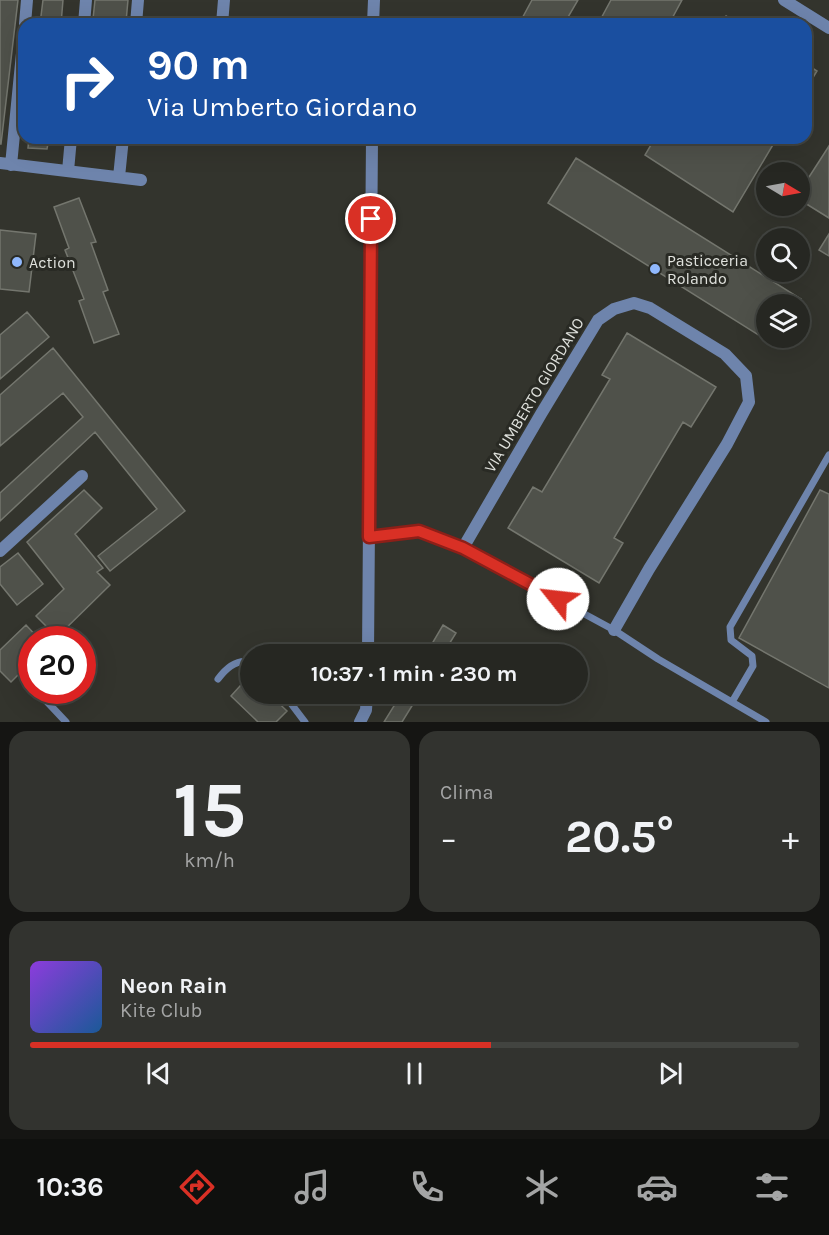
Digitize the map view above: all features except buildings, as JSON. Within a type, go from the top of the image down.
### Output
[{"type":"street","points":[[26,18],[27,0]]},
{"type":"street","points":[[84,18],[86,0]]},
{"type":"street","points":[[136,18],[138,0]]},
{"type":"street","points":[[222,18],[224,0]]},
{"type":"street","points":[[374,0],[374,18]]},
{"type":"street","points":[[784,0],[829,28]]},
{"type":"street","points":[[18,77],[6,164],[141,180]]},
{"type":"street","points":[[68,171],[70,144]]},
{"type":"street","points":[[119,177],[122,144]]},
{"type":"street","points":[[369,644],[372,144]]},
{"type":"street","name":"VIA UMBERTO GIORDANO","points":[[463,548],[598,320],[614,309],[634,303],[650,308],[725,354],[746,375],[749,402],[727,444],[614,630]]},
{"type":"street","points":[[0,551],[82,476]]},
{"type":"street","points":[[360,722],[366,704]]},
{"type":"lane","points":[[732,702],[753,666],[752,656],[731,640],[730,627],[829,455]]},
{"type":"lane","points":[[369,537],[419,531],[463,548],[614,630],[658,659],[766,722]]},
{"type":"lane","points":[[218,679],[226,668],[240,662]]},
{"type":"lane","points":[[49,704],[66,722]]},
{"type":"lane","points":[[291,704],[305,722]]},
{"type":"place","name":"Action","points":[[17,262]]},
{"type":"place","name":"Pasticceria Rolando","points":[[655,269]]},
{"type":"route","points":[[371,219],[369,537],[419,531],[463,548],[558,599]]}]
